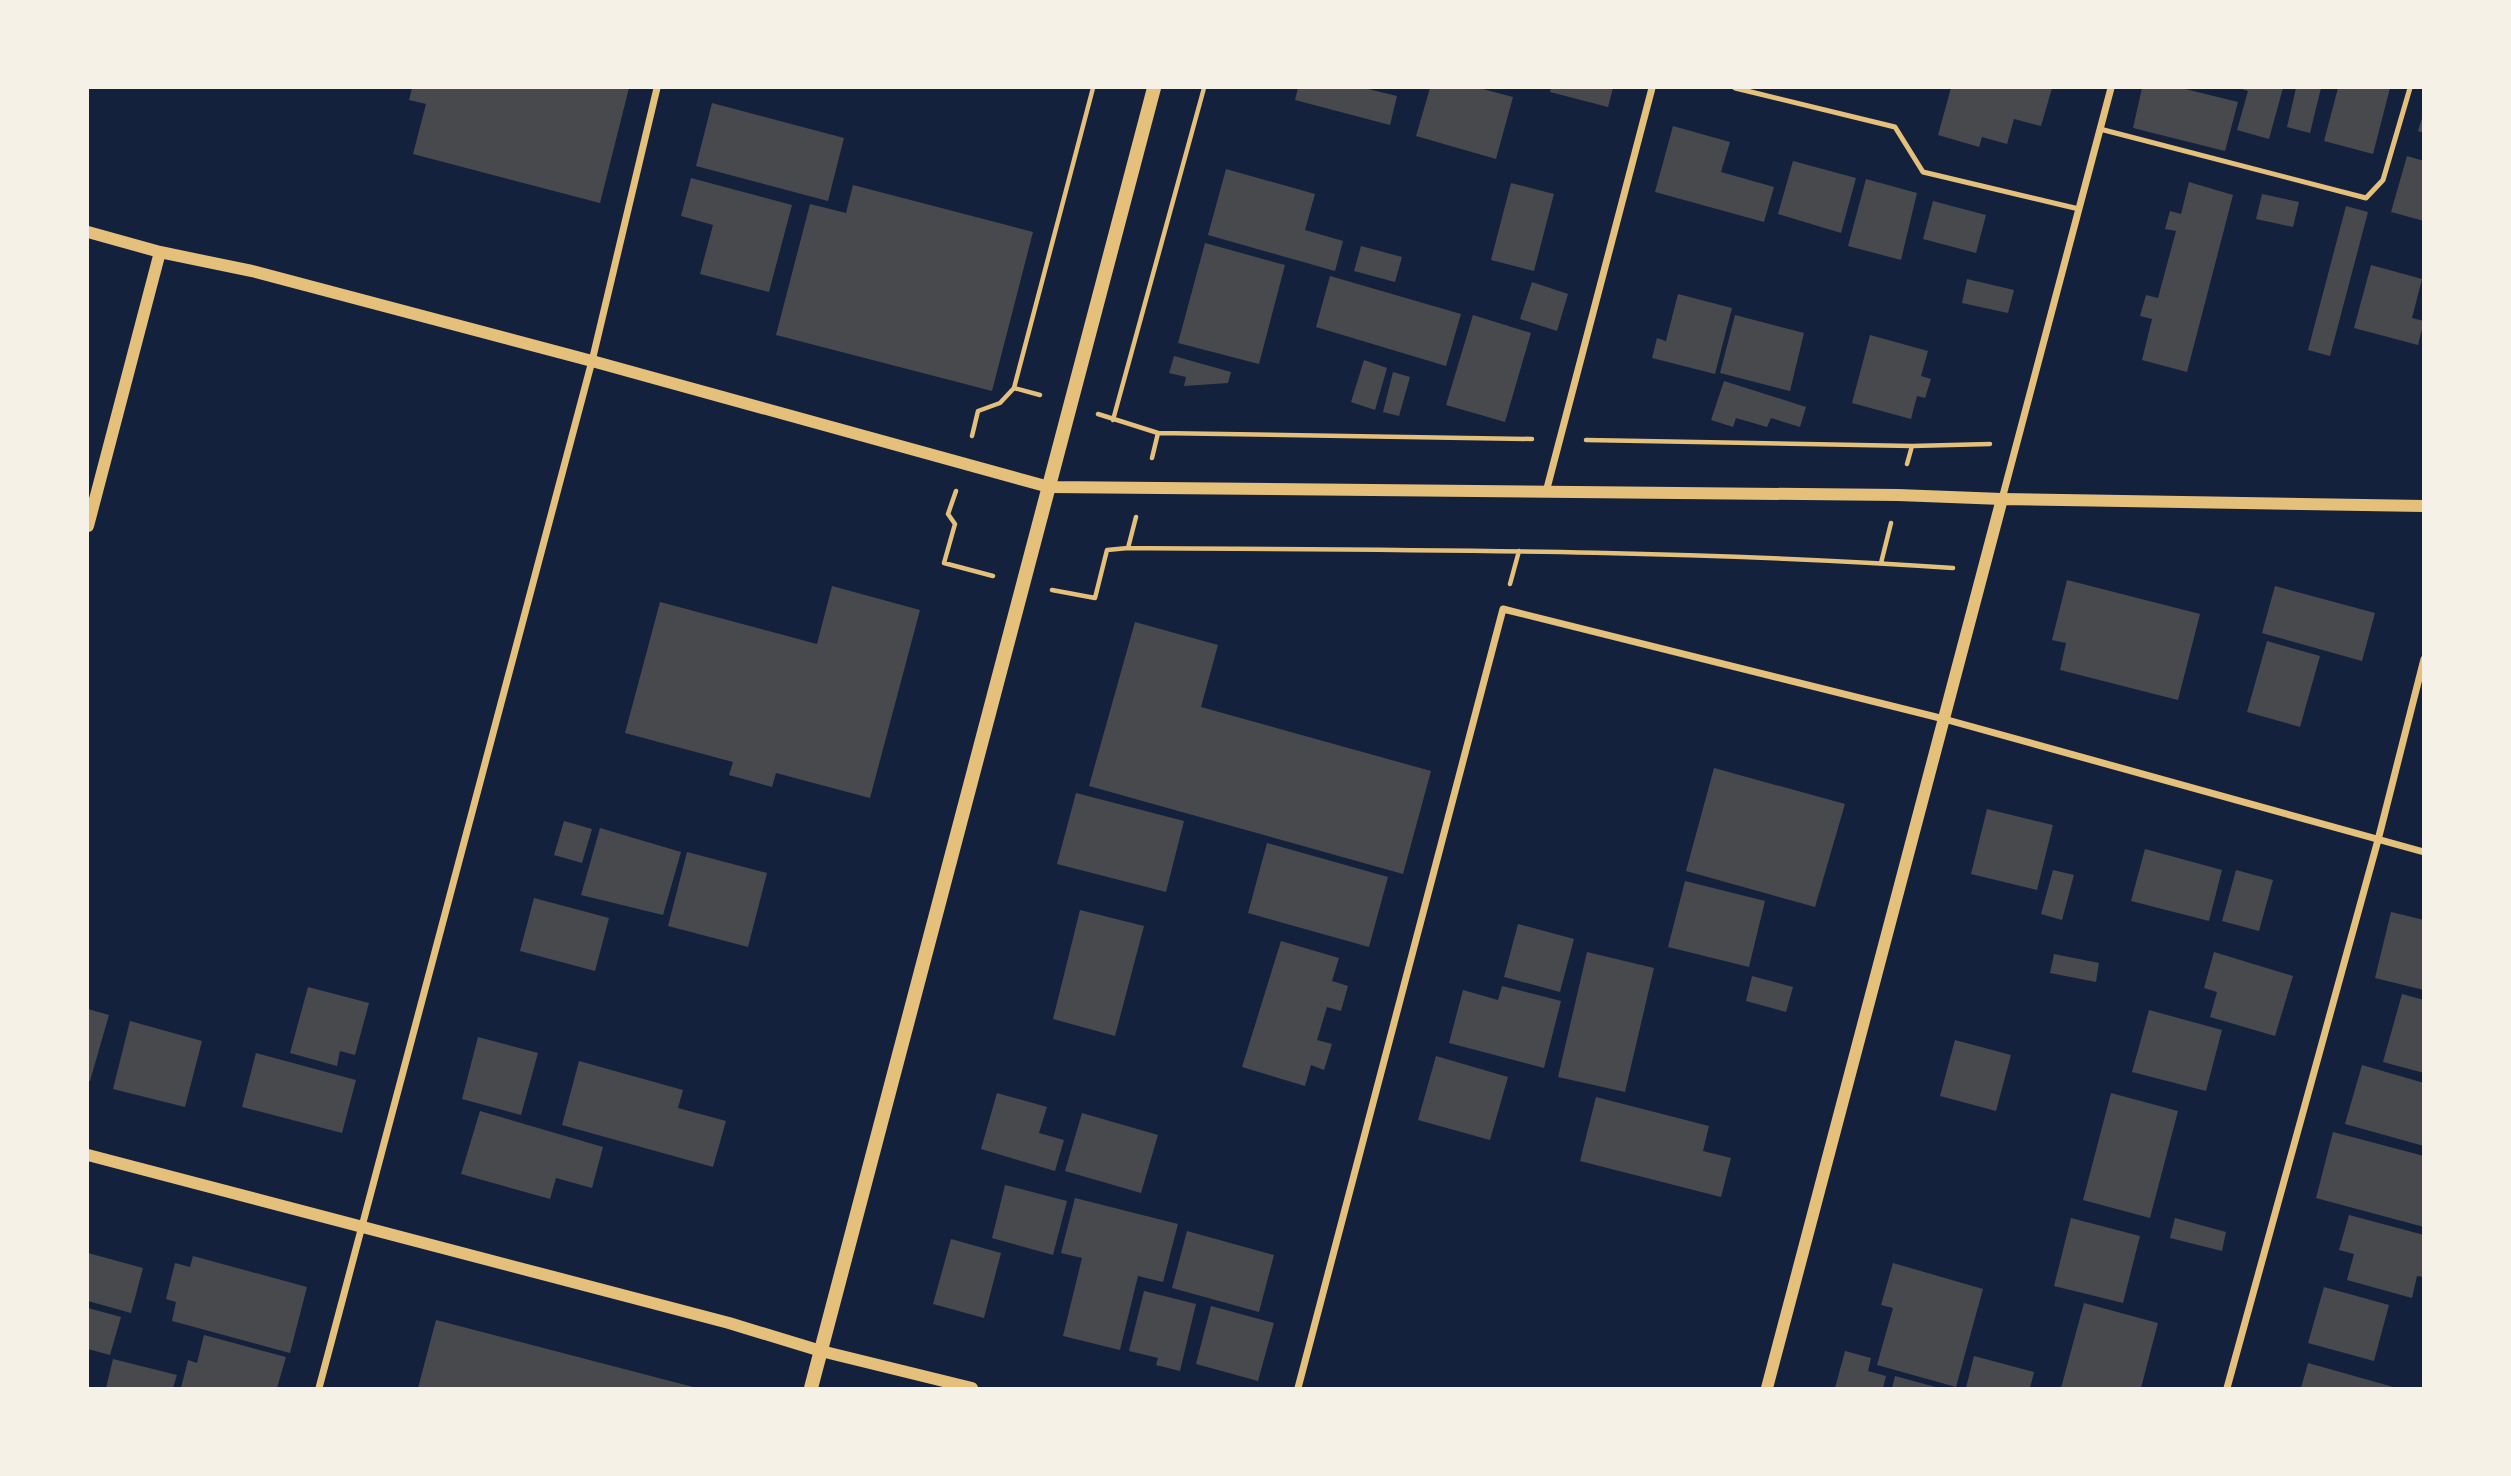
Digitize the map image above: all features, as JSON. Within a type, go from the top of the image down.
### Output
[{"type":"main road","points":[[811,1388],[1154,88]]},
{"type":"street","points":[[319,1388],[592,361],[657,88]]},
{"type":"street","points":[[1546,493],[1652,88]]},
{"type":"street","points":[[1767,1388],[2111,88]]},
{"type":"street","points":[[88,232],[252,271],[592,361],[1049,488],[1898,495],[2424,506]]},
{"type":"street","points":[[88,526],[160,251]]},
{"type":"street","points":[[1298,1388],[1503,609],[1944,719],[2424,852]]},
{"type":"street","points":[[2227,1388],[2378,840],[2424,659]]},
{"type":"street","points":[[88,1155],[729,1323],[821,1351],[972,1388]]},
{"type":"lane","points":[[1735,88],[1895,127],[1923,172],[2079,209]]},
{"type":"lane","points":[[2100,129],[2366,198],[2383,180],[2410,88]]},
{"type":"path","points":[[1093,88],[1014,388],[1000,403],[978,411],[965,464],[948,514],[955,524],[944,563],[1023,584],[1095,598],[1107,550],[1128,548],[1532,552],[1881,563],[1983,570]]},
{"type":"path","points":[[1112,420],[1204,88]]},
{"type":"building","points":[[412,88],[629,88],[600,203],[413,154],[426,104],[409,100]]},
{"type":"building","points":[[1298,88],[1364,88],[1397,96],[1390,125],[1295,100]]},
{"type":"building","points":[[1430,88],[1479,88],[1513,97],[1496,159],[1416,136]]},
{"type":"building","points":[[1551,88],[1613,88],[1608,107],[1550,92]]},
{"type":"building","points":[[1951,88],[2052,88],[2041,126],[2014,119],[2007,144],[1982,137],[1979,147],[1938,135]]},
{"type":"building","points":[[2142,88],[2181,88],[2238,102],[2225,151],[2133,128]]},
{"type":"building","points":[[2239,88],[2283,88],[2269,139],[2237,130],[2248,91]]},
{"type":"building","points":[[2296,88],[2321,88],[2310,133],[2287,127]]},
{"type":"building","points":[[2338,88],[2390,88],[2373,154],[2324,141]]},
{"type":"building","points":[[712,103],[844,138],[828,201],[696,166]]},
{"type":"building","points":[[2424,112],[2424,133],[2418,131]]},
{"type":"building","points":[[1673,126],[1730,142],[1721,172],[1774,187],[1764,222],[1655,192]]},
{"type":"building","points":[[2407,156],[2424,161],[2424,221],[2391,212]]},
{"type":"building","points":[[1793,161],[1856,178],[1841,233],[1778,214]]},
{"type":"building","points":[[1226,169],[1315,194],[1305,230],[1343,241],[1335,271],[1208,235]]},
{"type":"building","points":[[691,178],[792,205],[769,292],[700,274],[713,225],[681,216]]},
{"type":"building","points":[[1866,179],[1917,193],[1901,260],[1848,246]]},
{"type":"building","points":[[2189,182],[2233,195],[2187,372],[2142,360],[2152,319],[2140,316],[2146,295],[2158,298],[2176,231],[2165,229],[2170,211],[2181,214]]},
{"type":"building","points":[[1511,183],[1554,194],[1534,271],[1491,260]]},
{"type":"building","points":[[853,185],[1033,232],[992,391],[776,335],[810,204],[846,213]]},
{"type":"building","points":[[2262,194],[2299,202],[2293,227],[2256,219]]},
{"type":"building","points":[[1933,201],[1986,215],[1976,253],[1923,239]]},
{"type":"building","points":[[2346,206],[2368,212],[2330,356],[2308,350]]},
{"type":"building","points":[[1205,243],[1285,265],[1259,364],[1178,343]]},
{"type":"building","points":[[1361,246],[1402,257],[1395,282],[1354,271]]},
{"type":"building","points":[[2371,265],[2422,279],[2412,318],[2424,321],[2418,345],[2354,328]]},
{"type":"building","points":[[1330,276],[1461,314],[1446,366],[1316,327]]},
{"type":"building","points":[[1967,279],[2014,290],[2008,313],[1962,303]]},
{"type":"building","points":[[1532,282],[1568,294],[1557,331],[1520,319]]},
{"type":"building","points":[[1678,294],[1732,308],[1715,374],[1652,358],[1657,338],[1666,341]]},
{"type":"building","points":[[1473,315],[1531,333],[1505,422],[1446,405]]},
{"type":"building","points":[[1735,315],[1804,333],[1790,391],[1720,373]]},
{"type":"building","points":[[1870,335],[1928,351],[1921,376],[1931,379],[1925,398],[1917,396],[1911,419],[1852,403]]},
{"type":"building","points":[[1174,356],[1231,372],[1228,383],[1184,386],[1186,377],[1169,373]]},
{"type":"building","points":[[1364,360],[1387,368],[1375,410],[1351,402]]},
{"type":"building","points":[[1393,372],[1410,377],[1399,416],[1383,412]]},
{"type":"building","points":[[1724,381],[1806,407],[1800,427],[1771,418],[1767,427],[1736,418],[1733,427],[1711,420]]},
{"type":"building","points":[[2067,580],[2200,614],[2178,700],[2060,670],[2066,643],[2052,640]]},
{"type":"building","points":[[832,586],[920,610],[870,798],[776,773],[772,787],[729,775],[733,762],[625,733],[660,602],[817,644]]},
{"type":"building","points":[[2275,586],[2375,613],[2362,661],[2262,633]]},
{"type":"building","points":[[1135,622],[1218,645],[1201,707],[1431,771],[1403,874],[1089,786]]},
{"type":"building","points":[[2267,641],[2320,656],[2300,727],[2247,712]]},
{"type":"building","points":[[1714,768],[1845,804],[1815,907],[1686,871]]},
{"type":"building","points":[[1076,793],[1184,821],[1166,892],[1057,864]]},
{"type":"building","points":[[1987,809],[2053,825],[2037,890],[1971,874]]},
{"type":"building","points":[[564,821],[592,829],[582,863],[554,855]]},
{"type":"building","points":[[600,828],[681,852],[663,915],[581,895]]},
{"type":"building","points":[[1267,843],[1388,877],[1369,947],[1248,913]]},
{"type":"building","points":[[2145,849],[2222,870],[2209,921],[2131,901]]},
{"type":"building","points":[[687,852],[767,873],[748,947],[668,926]]},
{"type":"building","points":[[2053,870],[2074,875],[2062,920],[2041,914]]},
{"type":"building","points":[[2236,870],[2273,880],[2259,931],[2222,921]]},
{"type":"building","points":[[1685,881],[1765,901],[1749,967],[1668,947]]},
{"type":"building","points":[[534,898],[609,918],[595,971],[520,951]]},
{"type":"building","points":[[1080,910],[1144,926],[1115,1036],[1053,1019]]},
{"type":"building","points":[[2391,912],[2424,920],[2424,990],[2375,978]]},
{"type":"building","points":[[1518,924],[1574,939],[1560,992],[1504,977]]},
{"type":"building","points":[[1281,941],[1339,958],[1332,981],[1348,986],[1341,1011],[1327,1007],[1317,1040],[1332,1044],[1324,1070],[1311,1065],[1305,1086],[1242,1067]]},
{"type":"building","points":[[1587,952],[1654,968],[1625,1092],[1558,1077]]},
{"type":"building","points":[[2214,952],[2293,976],[2275,1036],[2210,1017],[2217,992],[2204,988]]},
{"type":"building","points":[[2054,954],[2099,963],[2096,982],[2050,973]]},
{"type":"building","points":[[1752,976],[1793,987],[1786,1012],[1746,1001]]},
{"type":"building","points":[[1502,986],[1561,1001],[1544,1068],[1449,1043],[1463,990],[1498,1000]]},
{"type":"building","points":[[308,987],[369,1003],[355,1055],[340,1051],[337,1066],[290,1053]]},
{"type":"building","points":[[2402,994],[2424,1000],[2424,1073],[2383,1062]]},
{"type":"building","points":[[88,1009],[109,1015],[90,1081],[88,1081]]},
{"type":"building","points":[[2149,1010],[2222,1030],[2206,1091],[2132,1072]]},
{"type":"building","points":[[130,1021],[202,1041],[185,1107],[113,1089]]},
{"type":"building","points":[[478,1037],[538,1053],[521,1115],[462,1099]]},
{"type":"building","points":[[1955,1040],[2011,1055],[1996,1111],[1940,1096]]},
{"type":"building","points":[[256,1053],[356,1080],[342,1133],[242,1107]]},
{"type":"building","points":[[1436,1056],[1508,1077],[1490,1140],[1418,1120]]},
{"type":"building","points":[[579,1061],[683,1090],[678,1108],[726,1121],[713,1167],[562,1125]]},
{"type":"building","points":[[2362,1065],[2424,1083],[2424,1146],[2345,1124]]},
{"type":"building","points":[[997,1093],[1047,1107],[1039,1133],[1064,1140],[1055,1171],[981,1149]]},
{"type":"building","points":[[2111,1093],[2178,1111],[2150,1218],[2083,1200]]},
{"type":"building","points":[[1596,1097],[1709,1126],[1703,1151],[1731,1158],[1721,1197],[1580,1161]]},
{"type":"building","points":[[480,1111],[603,1147],[592,1188],[556,1178],[550,1199],[461,1174]]},
{"type":"building","points":[[1082,1113],[1158,1135],[1141,1193],[1065,1171]]},
{"type":"building","points":[[2333,1132],[2424,1156],[2424,1227],[2316,1198]]},
{"type":"building","points":[[1005,1185],[1067,1201],[1053,1255],[992,1238]]},
{"type":"building","points":[[1075,1198],[1178,1224],[1163,1282],[1138,1276],[1120,1350],[1063,1336],[1082,1258],[1061,1253]]},
{"type":"building","points":[[2349,1215],[2424,1235],[2424,1277],[2417,1276],[2412,1298],[2347,1280],[2354,1254],[2339,1250]]},
{"type":"building","points":[[2071,1218],[2140,1236],[2123,1303],[2054,1286]]},
{"type":"building","points":[[2175,1218],[2226,1232],[2222,1251],[2170,1238]]},
{"type":"building","points":[[1187,1231],[1274,1255],[1259,1312],[1172,1288]]},
{"type":"building","points":[[951,1239],[1001,1253],[984,1318],[933,1304]]},
{"type":"building","points":[[88,1253],[143,1268],[131,1313],[88,1301]]},
{"type":"building","points":[[193,1256],[307,1287],[290,1353],[172,1321],[176,1302],[166,1299],[175,1263],[190,1267]]},
{"type":"building","points":[[1893,1263],[1983,1289],[1956,1387],[1877,1365],[1893,1308],[1881,1305]]},
{"type":"building","points":[[2324,1287],[2389,1305],[2374,1361],[2308,1343]]},
{"type":"building","points":[[1144,1291],[1196,1304],[1180,1371],[1156,1365],[1158,1358],[1129,1351]]},
{"type":"building","points":[[2084,1303],[2158,1323],[2141,1388],[2061,1388]]},
{"type":"building","points":[[1211,1306],[1274,1323],[1258,1381],[1196,1364]]},
{"type":"building","points":[[88,1308],[121,1317],[110,1355],[88,1349]]},
{"type":"building","points":[[436,1320],[697,1388],[418,1388]]},
{"type":"building","points":[[204,1335],[286,1357],[277,1388],[181,1388],[188,1360],[197,1363]]},
{"type":"building","points":[[1845,1351],[1871,1358],[1868,1371],[1886,1376],[1883,1388],[1835,1388]]},
{"type":"building","points":[[1974,1356],[2034,1372],[2030,1388],[1966,1388]]},
{"type":"building","points":[[113,1359],[177,1375],[173,1388],[106,1388]]},
{"type":"building","points":[[2308,1363],[2397,1388],[2301,1388]]},
{"type":"building","points":[[1895,1376],[1939,1388],[1892,1388]]}]
